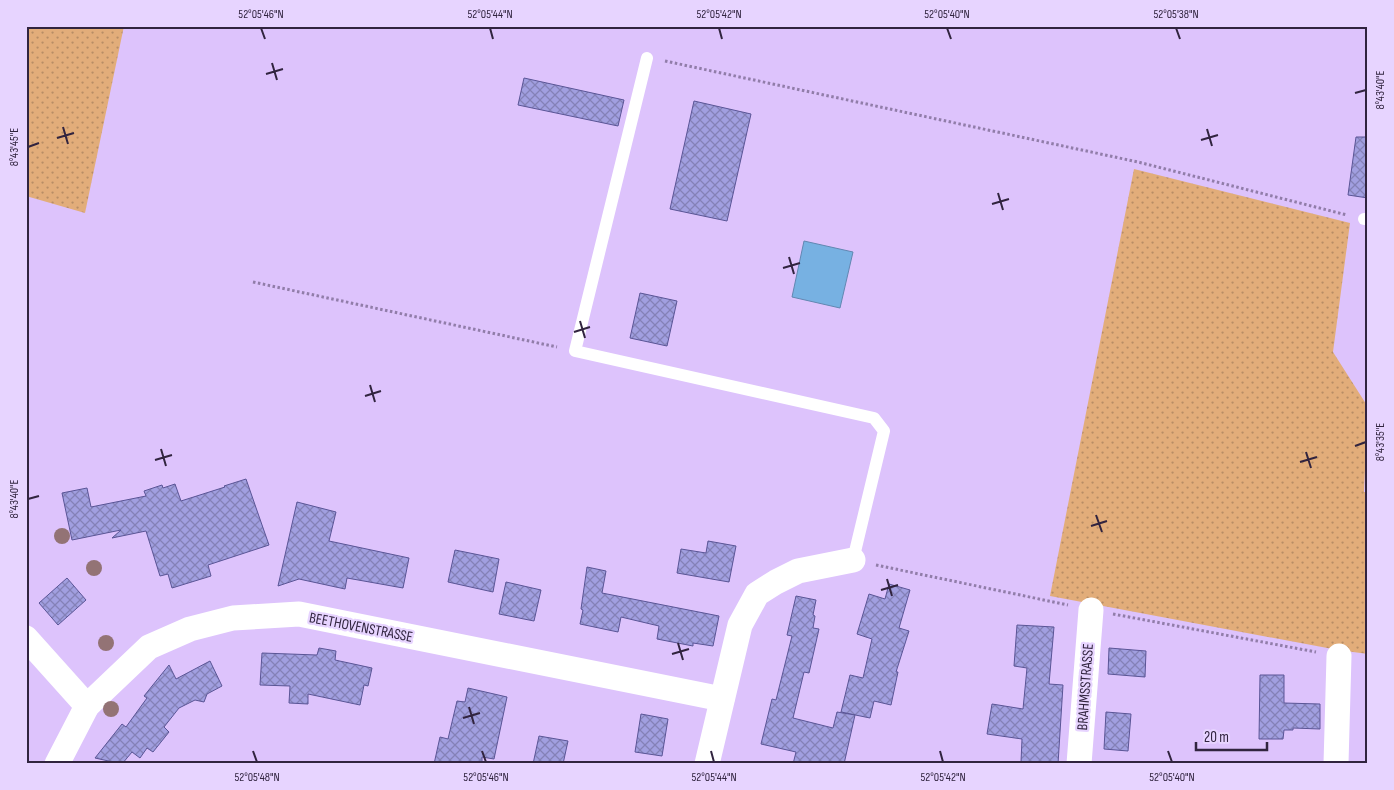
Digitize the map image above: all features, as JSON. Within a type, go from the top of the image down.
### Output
[{"type":"street","points":[[707,764],[740,625],[758,594],[798,571],[853,560]]},
{"type":"street","name":"BRAHMSSTRASSE","points":[[1079,764],[1090,610]]},
{"type":"street","name":"BEETHOVENSTRASSE","points":[[57,764],[87,706],[149,647],[190,629],[234,618],[299,614],[722,699]]},
{"type":"street","points":[[26,638],[87,706]]},
{"type":"street","points":[[1336,764],[1338,656]]},
{"type":"lane","points":[[647,58],[575,351],[874,418],[884,431],[853,560]]},
{"type":"path","points":[[647,58],[1138,162],[1366,219]]},
{"type":"path","points":[[253,282],[575,351]]},
{"type":"shaded area","points":[[26,26],[124,26],[85,213],[26,196]]},
{"type":"shaded area","points":[[1134,169],[1350,223],[1333,352],[1368,407],[1364,492],[1368,492],[1368,654],[1050,596]]},
{"type":"water","points":[[804,241],[853,252],[840,308],[792,297]]},
{"type":"building","points":[[524,78],[624,100],[618,126],[518,105]]},
{"type":"building","points":[[694,101],[751,114],[727,221],[670,209]]},
{"type":"building","points":[[1356,137],[1368,137],[1368,198],[1348,195]]},
{"type":"building","points":[[640,293],[677,301],[667,346],[630,338]]},
{"type":"building","points":[[246,479],[269,545],[208,565],[211,576],[172,588],[168,574],[160,576],[146,531],[112,538],[121,530],[72,540],[62,493],[87,488],[91,507],[146,496],[144,491],[162,485],[163,488],[175,484],[181,501]]},
{"type":"building","points":[[297,502],[336,512],[329,541],[409,558],[403,588],[347,578],[345,589],[299,579],[278,586]]},
{"type":"building","points":[[708,541],[736,546],[729,582],[677,573],[681,549],[706,553]]},
{"type":"building","points":[[455,550],[499,559],[493,592],[448,582]]},
{"type":"building","points":[[587,567],[606,571],[602,593],[719,616],[713,646],[693,643],[693,646],[657,639],[659,626],[621,617],[618,632],[580,624]]},
{"type":"building","points":[[67,578],[86,600],[58,625],[39,603]]},
{"type":"building","points":[[506,582],[541,590],[534,621],[499,614]]},
{"type":"building","points":[[889,584],[910,590],[899,628],[909,631],[896,672],[898,672],[891,705],[874,701],[870,718],[841,712],[850,675],[863,678],[872,639],[857,634],[869,594],[885,599]]},
{"type":"building","points":[[796,596],[816,600],[813,628],[819,629],[809,673],[804,672],[793,718],[833,728],[837,712],[855,715],[844,764],[793,764],[796,752],[761,744],[772,699],[776,700],[792,636],[787,635]]},
{"type":"building","points":[[1017,625],[1054,627],[1049,684],[1063,685],[1058,764],[1021,762],[1022,739],[987,734],[992,704],[1023,709],[1027,668],[1014,666]]},
{"type":"building","points":[[319,648],[336,651],[335,660],[372,668],[368,686],[364,685],[360,705],[308,694],[308,704],[289,703],[290,686],[260,685],[262,653],[317,655]]},
{"type":"building","points":[[1109,648],[1146,651],[1145,677],[1108,674]]},
{"type":"building","points":[[210,661],[222,686],[207,694],[204,702],[195,700],[179,708],[164,727],[169,732],[153,752],[147,748],[140,758],[132,752],[122,764],[95,758],[122,724],[126,727],[147,698],[144,696],[169,665],[176,679]]},
{"type":"building","points":[[1260,675],[1284,675],[1284,703],[1320,704],[1320,729],[1293,728],[1293,730],[1284,730],[1283,739],[1259,739]]},
{"type":"building","points":[[468,688],[507,697],[494,759],[482,757],[482,764],[434,764],[440,737],[448,739],[457,701],[465,702]]},
{"type":"building","points":[[1106,712],[1131,714],[1128,751],[1104,749]]},
{"type":"building","points":[[641,714],[668,719],[662,756],[635,752]]},
{"type":"building","points":[[539,736],[568,741],[563,764],[533,764]]}]
